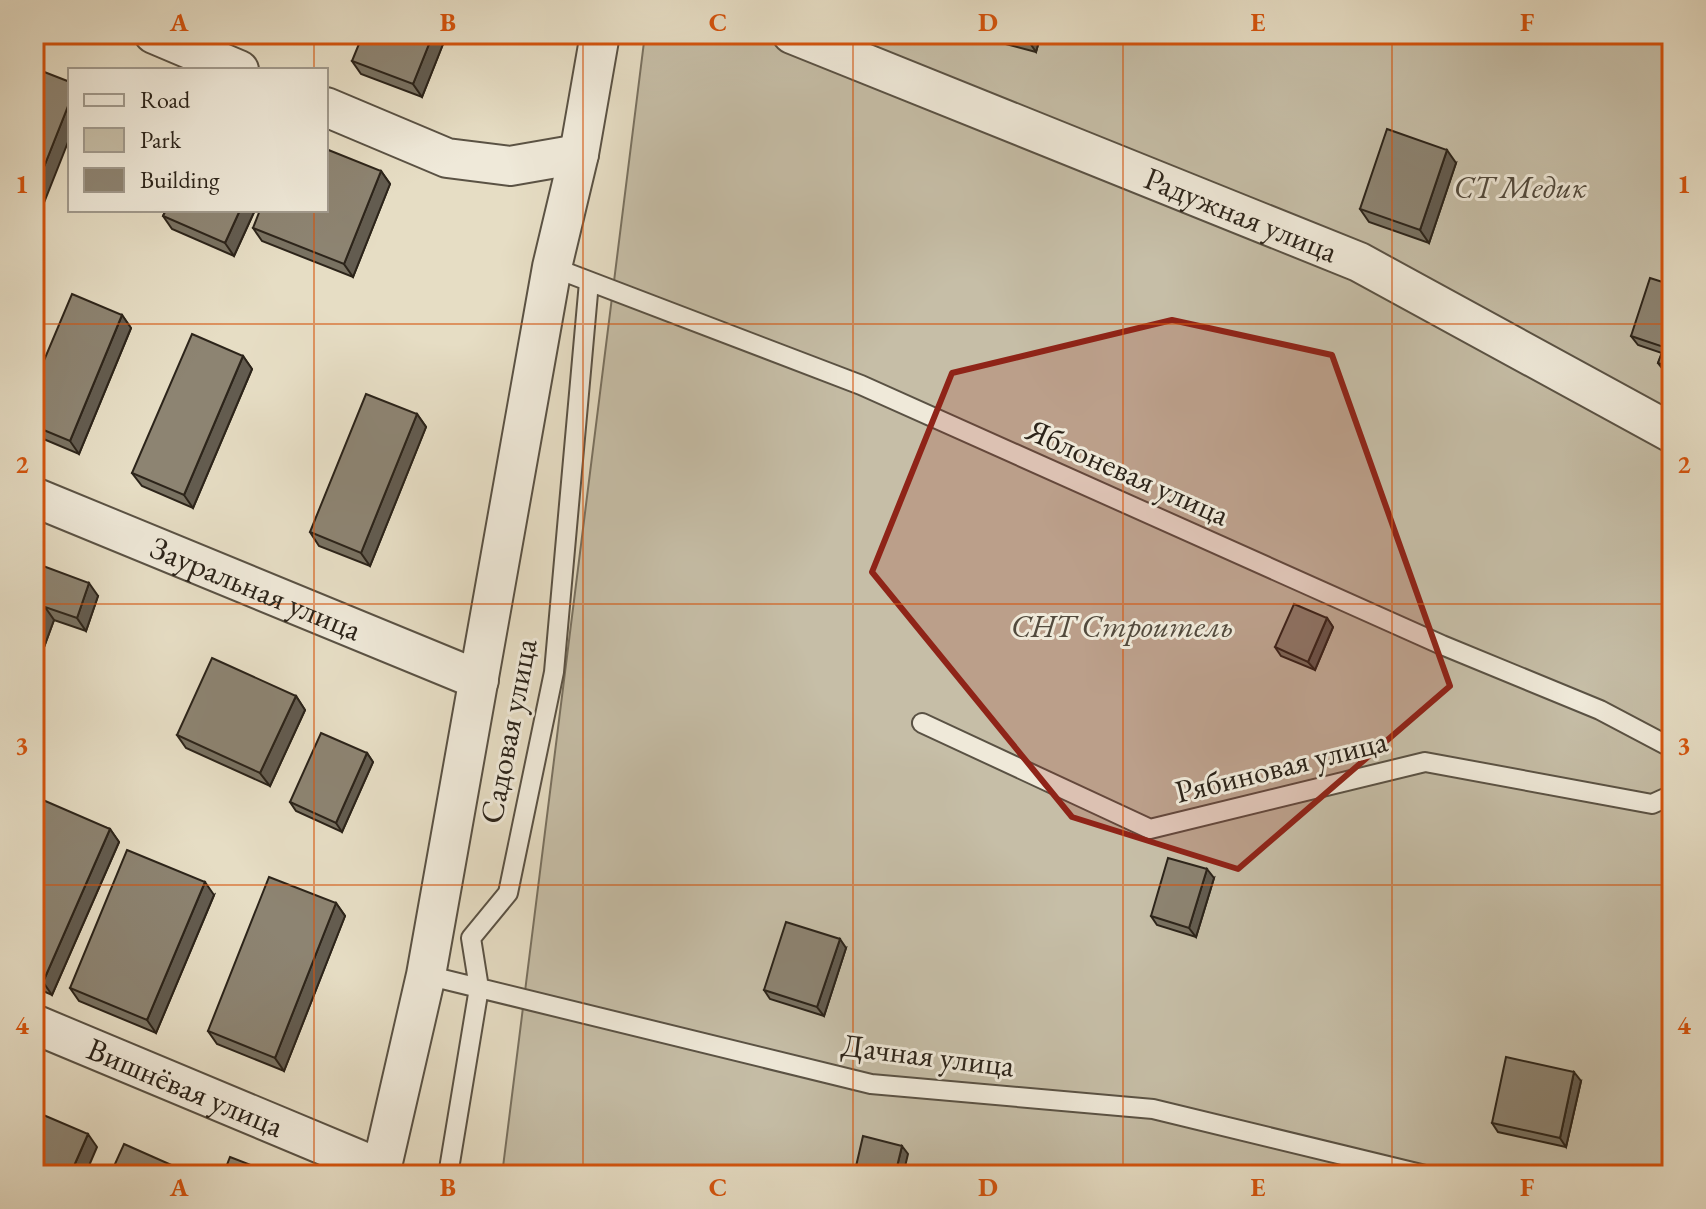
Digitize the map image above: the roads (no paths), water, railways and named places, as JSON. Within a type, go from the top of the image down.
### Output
[{"type":"street","points":[[154,34],[234,68]]},
{"type":"street","points":[[381,1172],[426,975],[552,267],[579,154],[600,34]]},
{"type":"street","name":"Радужная улица","points":[[792,34],[1359,262],[1672,433]]},
{"type":"street","points":[[328,108],[447,158],[510,166],[579,154]]},
{"type":"street","name":"Зауральная улица","points":[[34,497],[479,680]]},
{"type":"street","name":"Вишнёвая улица","points":[[34,1024],[381,1172]]},
{"type":"lane","name":"Яблоневая улица","points":[[552,267],[861,385],[1442,645],[1600,710],[1672,748]]},
{"type":"lane","name":"Садовая улица","points":[[448,1175],[479,988],[471,938],[508,893],[554,672],[589,282]]},
{"type":"lane","name":"Рябиновая улица","points":[[922,723],[1150,829],[1425,762],[1652,804],[1672,795]]},
{"type":"lane","name":"Дачная улица","points":[[426,975],[871,1084],[1153,1109],[1425,1175]]},
{"type":"park label","name":"СТ Медик","points":[[1520,187]]},
{"type":"park label","name":"СНТ Строитель","points":[[1122,626]]}]
